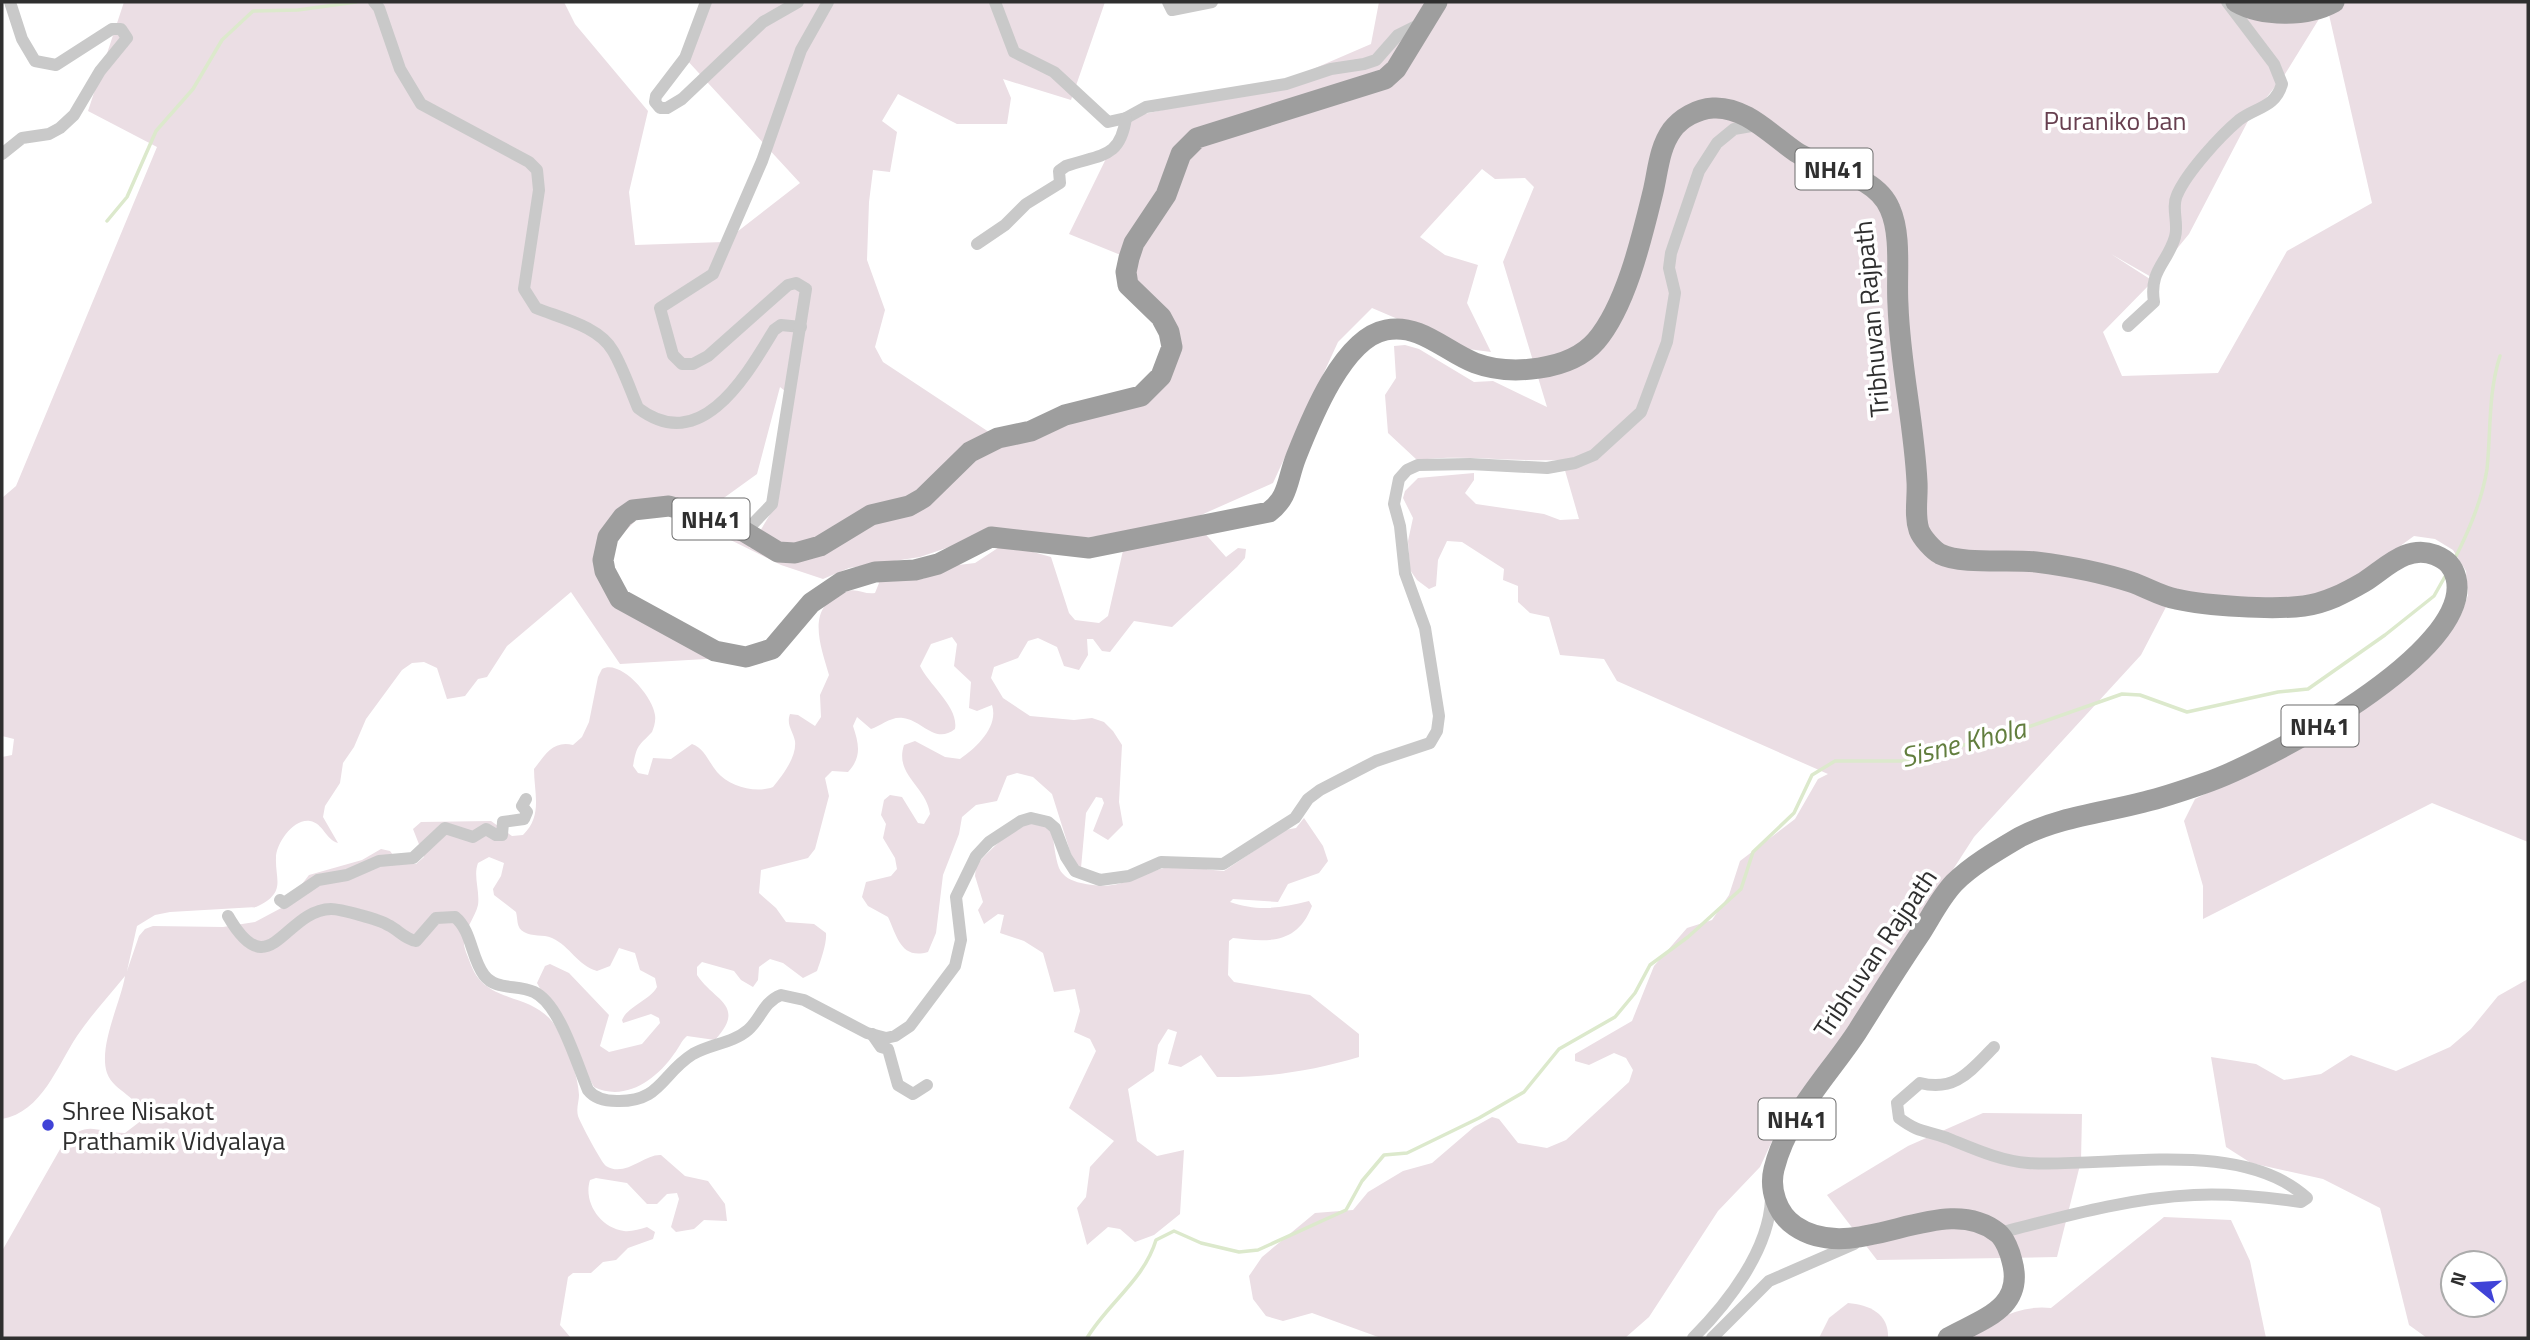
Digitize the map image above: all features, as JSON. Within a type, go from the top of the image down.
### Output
[{"type":"highway","name":"Tribhuvan Rajpath","points":[[1437,2],[1396,69],[1385,79],[1197,138],[1181,154],[1166,195],[1134,243],[1126,272],[1128,285],[1161,317],[1169,332],[1172,347],[1161,376],[1141,396],[1065,415],[1031,431],[998,438],[970,452],[916,502],[871,515],[820,546],[795,553],[778,552],[745,531],[669,506],[634,510],[623,517],[608,537],[603,559],[605,570],[620,599],[715,651],[746,657],[772,649],[811,603],[842,582],[875,572],[915,570],[938,564],[991,537],[1089,548],[1269,512],[1282,501],[1296,456],[1335,377],[1366,338],[1382,330],[1410,330],[1488,368],[1547,366],[1581,356],[1613,318],[1669,134],[1680,121],[1696,112],[1714,107],[1740,111],[1808,160],[1853,175],[1876,191],[1892,212],[1900,354],[1917,480],[1919,530],[1931,547],[1942,555],[1961,559],[2001,559],[2074,567],[2136,583],[2168,599],[2281,607],[2307,606],[2333,599],[2405,555],[2430,553],[2452,566],[2456,577],[2455,600],[2437,635],[2373,691],[2334,718],[2211,782],[2151,801],[2098,810],[2046,825],[1997,851],[1957,880],[1935,908],[1853,1038],[1818,1082],[1785,1142],[1772,1174],[1772,1185]]},
{"type":"highway","points":[[2236,2],[2267,12],[2287,13],[2314,9],[2333,2]]},
{"type":"highway","points":[[1772,1185],[1778,1204],[1791,1224],[1830,1237],[1868,1238],[1935,1220],[1968,1222],[1999,1233],[2014,1269],[2015,1286],[2011,1297],[1999,1309],[1948,1338]]},
{"type":"street","points":[[2,154],[22,138],[49,134],[60,128],[74,114],[100,71],[127,38],[121,29],[112,29],[57,65],[35,61],[22,39],[10,2]]},
{"type":"street","points":[[374,2],[379,8],[400,69],[421,104],[530,162],[537,170],[539,190],[524,289],[529,301],[536,308],[594,332],[604,340],[612,349],[638,408],[670,423],[696,422],[743,380],[774,330],[780,326],[801,327]]},
{"type":"street","points":[[706,2],[685,58],[656,96],[655,102],[660,108],[667,108],[682,99],[763,22],[798,2]]},
{"type":"street","points":[[745,531],[772,504],[806,289],[796,283],[788,285],[708,356],[693,364],[682,365],[673,355],[660,308],[713,274],[762,161],[801,50],[828,2]]},
{"type":"street","points":[[995,2],[1014,52],[1054,72],[1108,122],[1126,118],[1146,107],[1286,84],[1331,69],[1377,60],[1398,36],[1427,21]]},
{"type":"street","points":[[1168,2],[1172,10],[1212,2]]},
{"type":"street","points":[[2128,326],[2154,302],[2155,273],[2175,236],[2175,211],[2179,192],[2224,134],[2249,113],[2267,106],[2278,97],[2282,84],[2274,64],[2227,2]]},
{"type":"street","points":[[977,244],[1005,225],[1026,204],[1060,183],[1059,171],[1066,166],[1115,149],[1123,136],[1126,118]]},
{"type":"street","points":[[228,915],[240,937],[251,945],[267,947],[285,937],[304,919],[331,909],[376,918],[393,927],[404,938],[415,941],[436,918],[455,917],[462,925],[486,978],[497,985],[532,991],[544,1000],[561,1028],[587,1090],[595,1097],[606,1100],[636,1101],[646,1097],[692,1055],[747,1031],[767,1003],[781,995],[804,1000],[872,1034],[891,1037],[910,1026],[949,976],[960,947],[957,894],[979,851],[1021,821],[1042,820],[1055,828],[1068,862],[1075,871],[1088,878],[1118,879],[1161,862],[1215,866],[1233,860],[1289,822],[1308,799],[1338,780],[1376,761],[1430,743],[1437,731],[1439,716],[1425,628],[1405,573],[1400,526],[1394,504],[1399,479],[1406,470],[1418,465],[1470,464],[1547,468],[1575,463],[1594,455],[1641,412],[1667,342],[1675,293],[1669,268],[1671,253],[1699,171],[1717,143],[1734,129],[1757,125]]},
{"type":"street","points":[[280,900],[284,903],[318,880],[347,875],[379,861],[413,858],[445,828],[472,838],[486,829],[496,835],[502,835],[503,822],[524,819],[527,812],[522,806],[526,799]]},
{"type":"street","points":[[872,1034],[881,1047],[888,1049],[898,1085],[912,1094],[927,1085]]},
{"type":"street","points":[[1994,1047],[1964,1077],[1940,1088],[1920,1083],[1897,1103],[1899,1118],[1916,1131],[2026,1163],[2173,1160],[2254,1169],[2294,1187],[2307,1198],[2301,1202],[2246,1195],[2193,1195],[2073,1214],[1999,1233]]},
{"type":"street","points":[[1712,1331],[1757,1254],[1768,1229],[1772,1185]]},
{"type":"street","points":[[1693,1338],[1712,1331],[1769,1281],[1868,1238]]},
{"type":"green space","name":"Puraniko ban","points":[[124,2],[564,2],[575,24],[648,111],[629,192],[635,245],[724,242],[800,183],[685,58],[706,2],[1105,2],[1071,100],[1003,79],[1011,98],[1007,124],[957,124],[898,94],[882,121],[897,132],[890,172],[873,170],[869,202],[867,260],[885,310],[875,347],[883,362],[998,438],[1141,396],[1172,347],[1128,285],[1128,258],[1069,234],[1126,118],[1276,85],[1371,44],[1379,2],[2528,2],[2528,842],[2432,803],[2203,919],[2203,886],[2184,821],[2195,799],[2297,748],[2433,652],[2461,615],[2468,595],[2466,571],[2453,550],[2435,539],[2414,536],[2367,570],[2313,598],[2166,607],[2141,655],[1974,837],[1881,981],[1780,1124],[1760,1167],[1718,1211],[1649,1317],[1625,1338],[1381,1338],[1312,1313],[1283,1321],[1266,1316],[1253,1299],[1249,1276],[1262,1257],[1315,1213],[1353,1210],[1368,1192],[1403,1171],[1432,1163],[1474,1127],[1492,1117],[1499,1119],[1518,1143],[1547,1148],[1566,1140],[1629,1082],[1633,1070],[1626,1058],[1614,1053],[1589,1065],[1575,1061],[1575,1054],[1632,1021],[1654,966],[1687,928],[1712,920],[1729,895],[1740,861],[1795,819],[1818,779],[1828,774],[1617,681],[1604,659],[1560,655],[1549,617],[1530,613],[1518,602],[1518,586],[1503,580],[1504,569],[1462,542],[1447,541],[1438,560],[1436,586],[1429,589],[1417,580],[1410,570],[1408,541],[1413,518],[1403,498],[1405,491],[1418,478],[1474,473],[1474,480],[1465,493],[1476,504],[1544,514],[1560,520],[1579,519],[1562,460],[1417,460],[1388,433],[1385,395],[1396,378],[1394,346],[1405,345],[1419,349],[1474,382],[1493,381],[1547,407],[1503,262],[1534,187],[1525,178],[1495,179],[1482,169],[1420,237],[1445,255],[1478,265],[1467,303],[1491,352],[1468,349],[1372,308],[1338,342],[1273,483],[1192,519],[1226,557],[1238,548],[1246,549],[1245,558],[1237,567],[1172,627],[1134,621],[1110,652],[1102,651],[1093,639],[1087,639],[1088,655],[1079,670],[1064,666],[1057,647],[1038,638],[1028,641],[1018,658],[994,667],[991,678],[1003,698],[1030,716],[1074,720],[1092,718],[1104,722],[1122,745],[1119,802],[1123,825],[1108,840],[1093,831],[1104,803],[1102,798],[1096,797],[1086,813],[1081,868],[1075,867],[1052,794],[1033,777],[1017,773],[1007,776],[997,801],[976,805],[962,817],[959,834],[943,875],[936,933],[928,952],[912,953],[901,945],[888,917],[868,906],[862,897],[866,882],[891,876],[897,869],[895,858],[883,838],[886,824],[881,815],[884,800],[890,795],[902,797],[918,823],[924,824],[930,814],[928,805],[903,765],[904,745],[915,741],[945,757],[960,759],[985,736],[992,721],[992,705],[977,711],[969,708],[971,682],[954,666],[957,644],[952,637],[931,644],[920,666],[948,704],[955,721],[955,729],[948,733],[935,733],[910,720],[899,718],[871,729],[857,717],[853,726],[858,745],[856,761],[848,772],[832,771],[825,778],[829,796],[815,849],[808,858],[761,870],[759,893],[776,908],[786,922],[814,924],[826,933],[825,947],[817,971],[803,978],[783,963],[770,959],[759,967],[758,980],[753,987],[741,980],[734,971],[702,962],[697,967],[697,975],[728,1011],[724,1028],[715,1040],[687,1036],[667,1063],[639,1086],[617,1092],[594,1087],[537,983],[545,966],[550,964],[569,973],[609,1015],[600,1046],[609,1052],[642,1044],[660,1023],[659,1018],[651,1014],[623,1023],[622,1020],[657,987],[655,978],[640,970],[635,953],[619,948],[610,966],[597,971],[584,965],[552,938],[524,932],[518,926],[516,912],[494,895],[493,889],[501,876],[504,863],[489,857],[478,863],[478,905],[464,940],[471,965],[478,978],[488,987],[537,1008],[557,1029],[577,1078],[578,1116],[603,1163],[613,1169],[620,1169],[661,1155],[685,1176],[708,1181],[725,1204],[727,1221],[704,1220],[694,1229],[676,1232],[671,1227],[679,1199],[677,1193],[667,1194],[657,1204],[647,1204],[627,1183],[596,1178],[590,1180],[588,1188],[591,1205],[595,1213],[608,1225],[627,1231],[647,1227],[655,1232],[653,1239],[628,1248],[616,1260],[603,1262],[591,1273],[573,1273],[568,1277],[560,1325],[571,1338],[2,1338],[2,1251],[63,1144],[79,1131],[92,1129],[125,1133],[142,1120],[137,1105],[110,1080],[105,1062],[108,1037],[125,976],[82,1028],[38,1098],[16,1115],[2,1119],[2,757],[12,755],[14,739],[2,736],[2,498],[16,486],[157,147],[88,111]],"holes":[[[2327,6],[2372,203],[2287,251],[2218,373],[2122,376],[2103,332],[2153,281],[2111,254],[2153,278],[2189,234],[2248,121],[2285,74]],[[780,387],[791,396],[778,501],[750,548],[721,500],[757,474]],[[646,511],[682,516],[781,565],[823,579],[849,568],[920,557],[964,542],[1072,539],[1127,533],[1108,616],[1099,623],[1075,620],[1069,613],[1051,557],[1004,544],[975,563],[950,566],[923,579],[912,575],[874,575],[879,583],[875,593],[851,590],[834,597],[825,605],[820,615],[819,638],[829,675],[820,695],[821,717],[815,726],[798,715],[790,714],[789,725],[795,741],[794,753],[773,787],[758,790],[728,781],[717,772],[700,749],[692,744],[671,759],[653,758],[648,775],[638,773],[633,766],[634,759],[639,746],[653,730],[653,707],[627,674],[610,667],[602,669],[589,722],[582,737],[573,745],[555,747],[534,769],[535,812],[523,835],[512,836],[491,821],[421,822],[413,829],[424,857],[416,864],[401,861],[390,851],[381,849],[362,860],[309,875],[285,906],[255,922],[223,927],[153,926],[145,929],[139,936],[127,971],[137,926],[155,915],[256,907],[272,897],[277,886],[276,858],[279,845],[298,823],[314,822],[330,839],[338,843],[323,817],[325,806],[340,783],[343,763],[354,747],[366,719],[402,670],[412,663],[424,662],[437,668],[447,699],[465,696],[478,679],[487,677],[507,646],[571,592],[620,664],[740,657],[665,618],[627,591],[615,578],[610,564],[610,556],[622,534]]]},
{"type":"green space","points":[[1304,818],[1323,846],[1328,861],[1319,873],[1288,884],[1278,902],[1233,899],[1230,902],[1269,908],[1309,901],[1312,906],[1306,919],[1290,934],[1280,938],[1233,938],[1229,941],[1228,975],[1234,982],[1310,995],[1359,1034],[1359,1057],[1289,1073],[1217,1077],[1201,1055],[1181,1067],[1168,1064],[1177,1032],[1168,1029],[1158,1045],[1154,1071],[1128,1089],[1137,1141],[1157,1156],[1184,1150],[1180,1214],[1154,1235],[1135,1242],[1120,1229],[1108,1227],[1087,1245],[1077,1208],[1086,1197],[1090,1167],[1114,1141],[1069,1108],[1096,1051],[1090,1039],[1074,1032],[1080,1011],[1075,989],[1054,992],[1043,953],[1024,941],[1000,933],[1004,915],[998,914],[984,924],[978,910],[983,902],[975,876],[976,866],[1013,831],[1031,822],[1038,822],[1052,831],[1056,859],[1061,871],[1078,882],[1115,885],[1171,867],[1186,866],[1224,871],[1285,830],[1296,828]]},
{"type":"green space","points":[[2528,979],[2528,1338],[2427,1338],[2409,1325],[2380,1208],[2323,1179],[2251,1163],[2226,1147],[2211,1057],[2256,1064],[2284,1080],[2321,1074],[2351,1055],[2396,1071],[2450,1047],[2471,1029],[2498,996]]},
{"type":"green space","points":[[1983,1113],[2082,1114],[2081,1161],[2057,1257],[1877,1260],[1827,1195],[1908,1146]]},
{"type":"green space","points":[[2164,1217],[2231,1220],[2250,1261],[2266,1338],[1962,1338],[2016,1312],[2051,1308]]},
{"type":"green space","points":[[1848,1303],[1870,1308],[1881,1316],[1888,1338],[1819,1338],[1829,1318]]},
{"type":"waterway","points":[[107,221],[127,197],[156,131],[193,89],[222,40],[253,11],[298,10],[356,2]]},
{"type":"waterway","name":"Sisne Khola","points":[[2454,560],[2474,516],[2485,481],[2492,398],[2500,356]]},
{"type":"waterway","name":"Sisne Khola","points":[[1087,1338],[1143,1267],[1156,1240],[1174,1231],[1201,1243],[1239,1252],[1258,1250],[1346,1210],[1362,1181],[1384,1155],[1407,1153],[1479,1118],[1524,1092],[1559,1049],[1615,1017],[1635,993],[1650,965],[1688,937],[1741,889],[1753,852],[1794,813],[1812,775],[1835,761],[1902,761],[2011,733],[2122,694],[2140,695],[2187,712],[2278,692],[2308,689],[2385,635],[2434,596],[2447,573]]},
{"type":"place","name":"Shree Nisakot Prathamik Vidyalaya","points":[[48,1125]]}]
